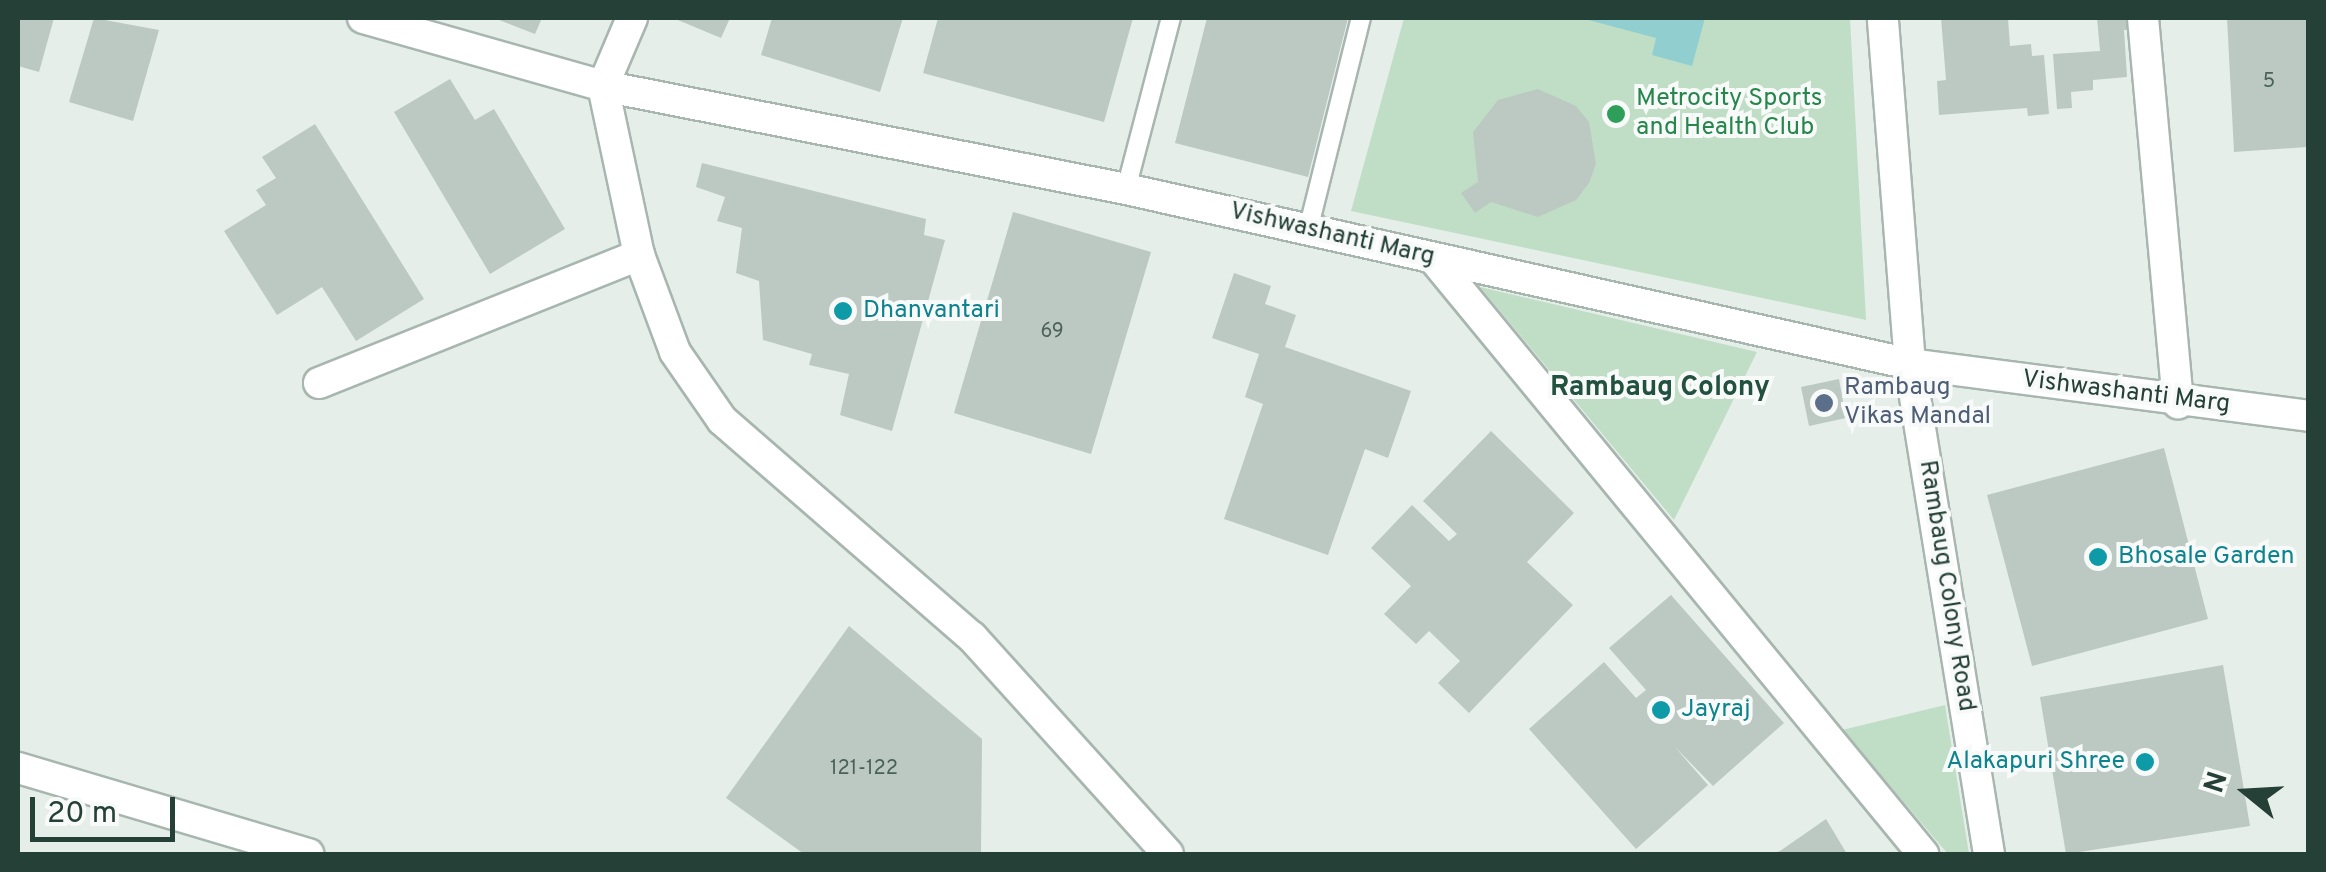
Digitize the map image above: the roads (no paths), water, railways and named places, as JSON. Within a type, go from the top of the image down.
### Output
[{"type":"street","name":"Vishwashanti Marg","points":[[363,18],[604,86],[1126,189],[1910,364],[2178,404],[2308,416]]},
{"type":"street","points":[[632,18],[604,86],[639,255],[675,352],[722,420],[972,637],[1168,854]]},
{"type":"street","name":"Rambaug Colony Road","points":[[1883,18],[1910,364],[1990,854]]},
{"type":"street","points":[[2144,18],[2178,404]]},
{"type":"street","points":[[318,383],[639,255]]},
{"type":"street","points":[[1434,258],[1923,854]]},
{"type":"street","points":[[18,768],[309,854]]},
{"type":"lane","points":[[1126,189],[1171,18]]},
{"type":"lane","points":[[1308,230],[1361,18]]},
{"type":"water","points":[[1581,18],[1705,18],[1692,66],[1652,55],[1656,38]]},
{"type":"place","name":"Metrocity Sports and Health Club","points":[[1616,114]]},
{"type":"place","name":"Dhanvantari","points":[[843,311]]},
{"type":"place","name":"Rambaug Vikas Mandal","points":[[1824,403]]},
{"type":"place","name":"Bhosale Garden","points":[[2098,557]]},
{"type":"place","name":"Jayraj","points":[[1661,710]]},
{"type":"place","name":"Alakapuri Shree","points":[[2145,762]]},
{"type":"district","name":"Rambaug Colony","points":[[1660,388]]}]
